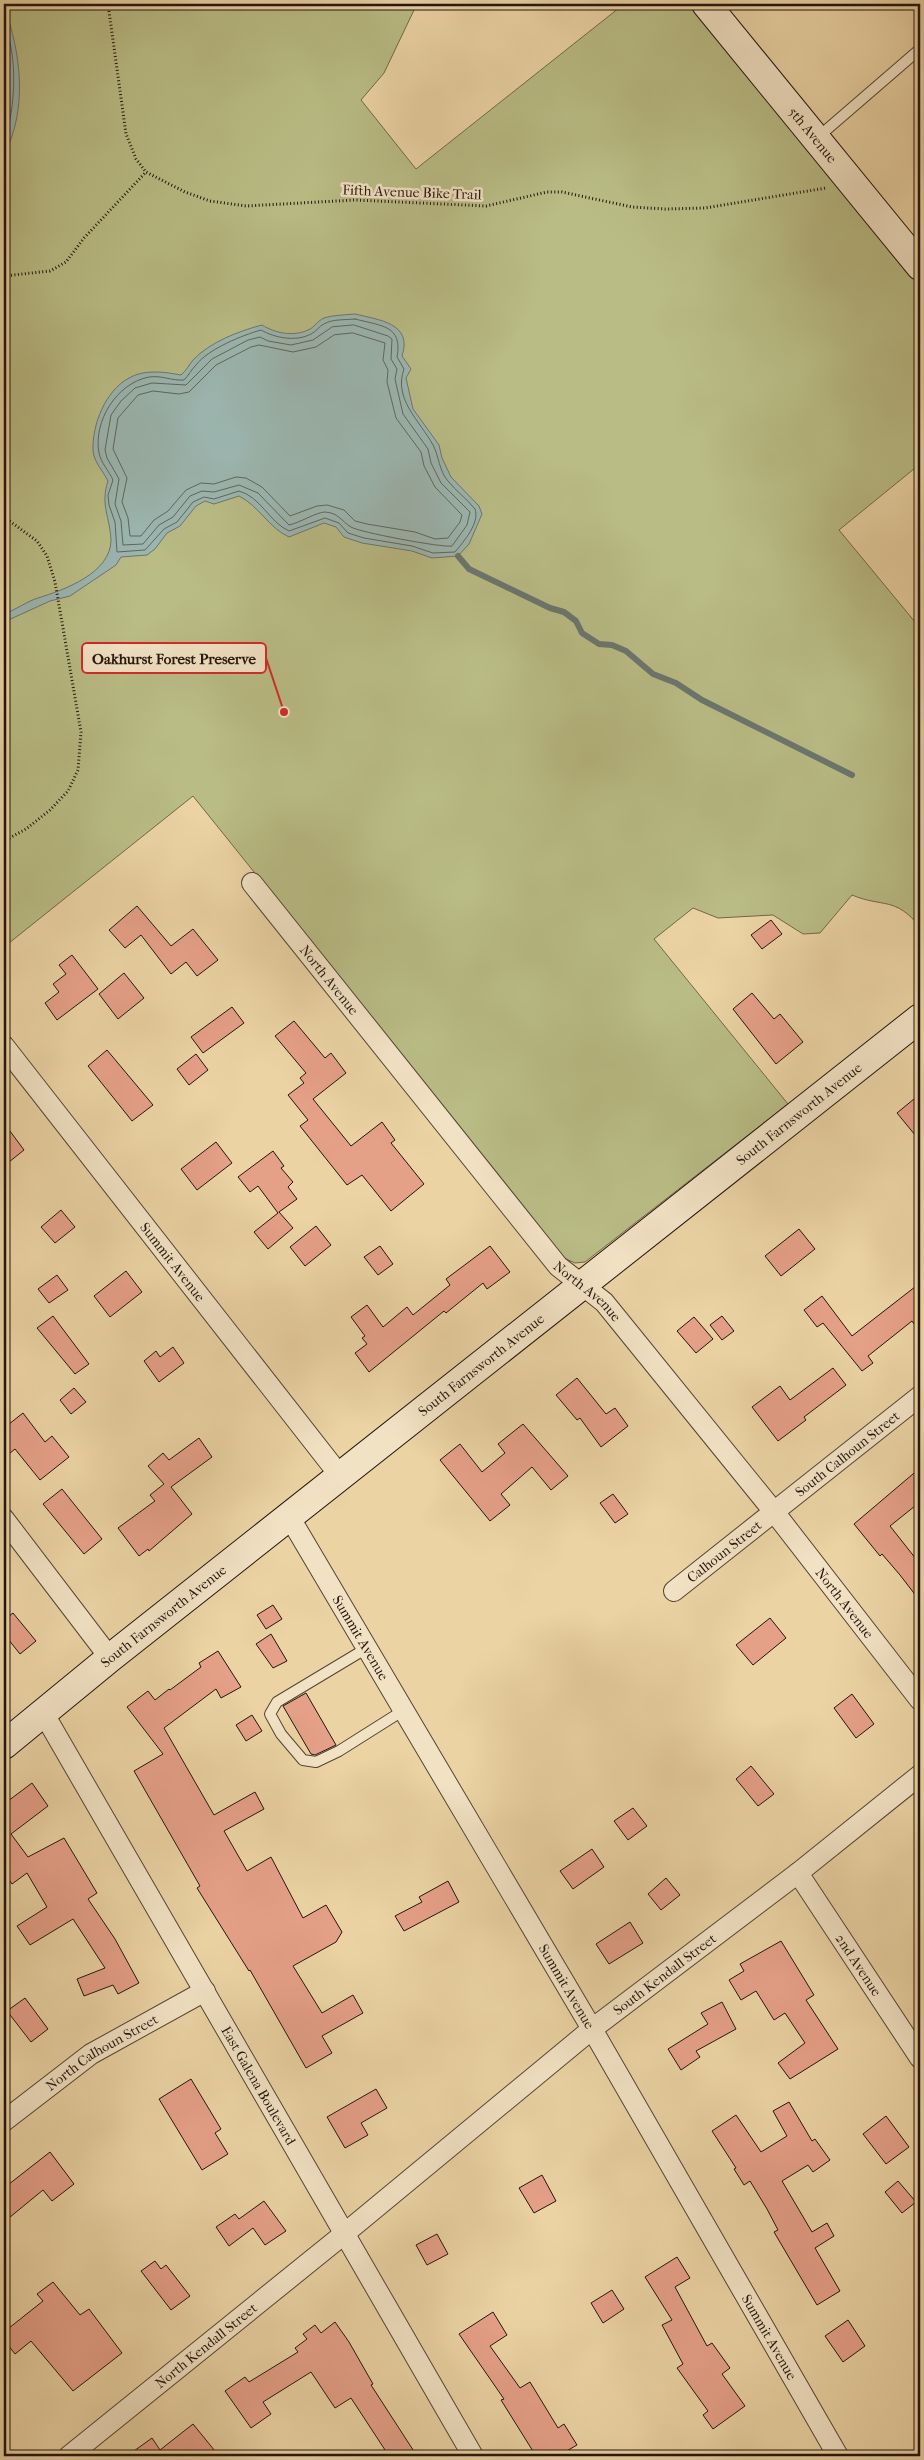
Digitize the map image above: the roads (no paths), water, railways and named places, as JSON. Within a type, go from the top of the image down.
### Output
[{"type":"street","name":"5th Avenue","points":[[706,4],[920,266]]},
{"type":"street","name":"North Avenue","points":[[252,883],[558,1266],[604,1302],[774,1513],[920,1700]]},
{"type":"street","name":"South Farnsworth Avenue","points":[[4,1745],[110,1658],[342,1477],[582,1284],[920,1018]]},
{"type":"street","name":"Summit Avenue","points":[[4,1046],[342,1477]]},
{"type":"street","name":"South Calhoun Street","points":[[774,1513],[920,1396]]},
{"type":"street","name":"Calhoun Street","points":[[674,1590],[774,1513]]},
{"type":"street","name":"Summit Avenue","points":[[290,1518],[592,2029],[838,2456]]},
{"type":"street","points":[[4,1519],[110,1658]]},
{"type":"street","name":"East Galena Boulevard","points":[[44,1714],[473,2456]]},
{"type":"street","name":"South Kendall Street","points":[[344,2234],[592,2029],[798,1872],[920,1775]]},
{"type":"street","name":"2nd Avenue","points":[[798,1872],[920,2058]]},
{"type":"street","name":"North Calhoun Street","points":[[4,2121],[91,2054],[205,1991]]},
{"type":"street","name":"North Kendall Street","points":[[69,2456],[344,2234]]},
{"type":"lane","points":[[816,138],[920,49]]},
{"type":"lane","points":[[367,1648],[277,1702],[270,1714],[281,1734],[303,1760],[316,1762],[339,1751],[404,1710]]},
{"type":"water","points":[[4,6],[15,43],[18,62],[19,100],[17,119],[4,155]]},
{"type":"water","points":[[355,314],[374,318],[392,325],[403,336],[402,356],[411,369],[406,378],[413,409],[439,445],[442,458],[451,477],[479,506],[482,514],[469,544],[458,556],[432,558],[412,551],[362,543],[344,537],[336,527],[324,523],[289,537],[239,496],[214,504],[205,501],[196,506],[180,526],[167,533],[155,549],[147,555],[121,557],[116,565],[70,596],[50,601],[4,622],[4,614],[34,599],[73,585],[95,571],[109,552],[111,540],[105,504],[108,481],[95,459],[93,441],[102,410],[113,391],[129,378],[142,373],[162,372],[181,375],[193,360],[208,348],[225,338],[253,327],[262,325],[278,332],[290,334],[310,329],[324,318]]},
{"type":"waterway","points":[[458,556],[469,569],[550,608],[564,612],[576,621],[582,633],[599,644],[612,645],[626,651],[653,674],[676,683],[702,700],[852,775]]},
{"type":"place","name":"Oakhurst Forest Preserve","points":[[284,712]]}]
